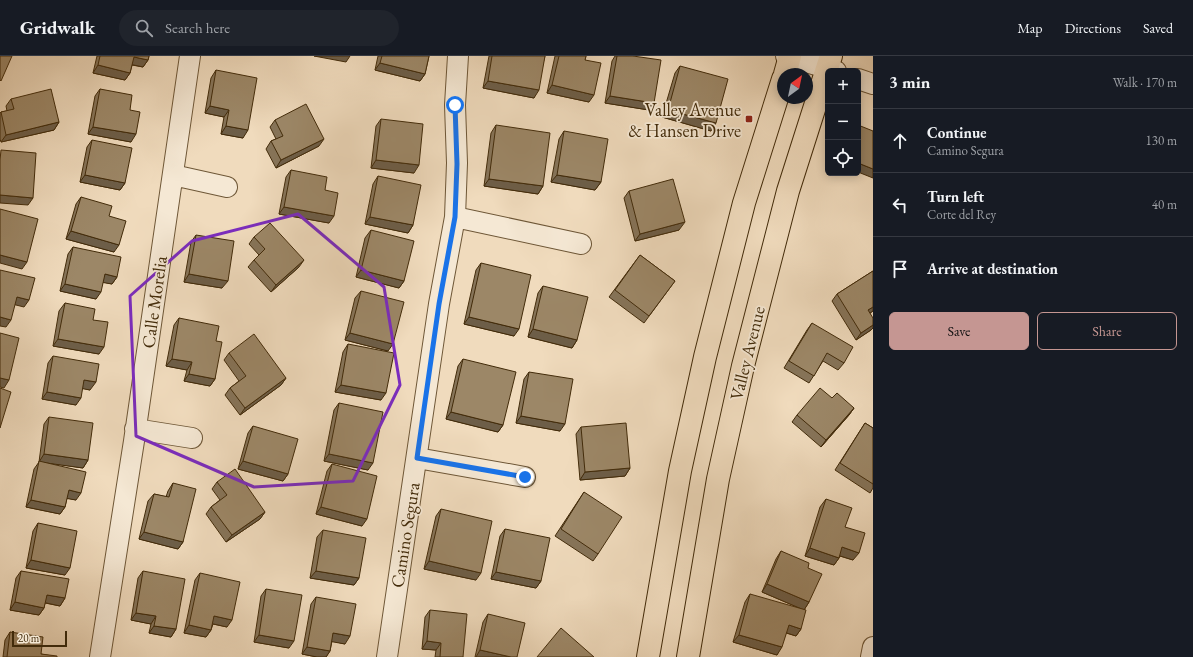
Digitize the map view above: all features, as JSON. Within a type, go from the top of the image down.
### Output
[{"type":"main road","name":"Valley Avenue","points":[[688,657],[718,479],[743,366],[788,191],[832,65]]},
{"type":"main road","points":[[648,657],[680,471],[705,357],[744,203],[777,98]]},
{"type":"street","name":"Calle Morelia","points":[[100,657],[190,56]]},
{"type":"street","name":"Camino Segura","points":[[387,657],[439,304],[455,217],[457,164],[455,105],[458,56]]},
{"type":"street","points":[[788,61],[832,65]]},
{"type":"street","points":[[861,80],[873,84]]},
{"type":"street","points":[[173,175],[226,187]]},
{"type":"street","points":[[455,217],[581,244]]},
{"type":"street","points":[[135,429],[192,438]]},
{"type":"street","points":[[417,458],[525,477]]},
{"type":"street","points":[[871,657],[873,647]]},
{"type":"highlighted area","points":[[298,214],[384,287],[400,385],[353,481],[254,487],[136,436],[130,296],[192,241]]},
{"type":"building","points":[[0,56],[12,56],[1,81],[0,80]]},
{"type":"building","points":[[100,56],[149,56],[148,60],[134,57],[130,73],[98,65]]},
{"type":"building","points":[[382,56],[429,56],[425,74],[380,63]]},
{"type":"building","points":[[492,56],[545,56],[539,90],[488,81]]},
{"type":"building","points":[[559,56],[586,56],[585,60],[601,63],[594,95],[552,85]]},
{"type":"building","points":[[617,56],[633,56],[661,60],[654,103],[610,96]]},
{"type":"building","points":[[680,66],[728,79],[716,123],[668,110]]},
{"type":"building","points":[[216,70],[257,78],[248,130],[226,126],[229,110],[210,106]]},
{"type":"building","points":[[51,89],[59,122],[6,135],[1,112],[14,109],[11,99]]},
{"type":"building","points":[[100,89],[132,95],[130,110],[140,112],[136,134],[93,127]]},
{"type":"building","points":[[306,104],[324,139],[281,160],[271,141],[283,136],[275,120]]},
{"type":"building","points":[[381,119],[423,124],[419,165],[376,160]]},
{"type":"building","points":[[496,125],[550,133],[543,186],[489,179]]},
{"type":"building","points":[[861,126],[873,131],[873,169],[861,164]]},
{"type":"building","points":[[564,131],[608,139],[601,182],[557,175]]},
{"type":"building","points":[[92,140],[132,148],[125,183],[85,175]]},
{"type":"building","points":[[1,150],[36,153],[33,198],[0,195]]},
{"type":"building","points":[[291,170],[327,177],[325,190],[338,193],[334,216],[284,207]]},
{"type":"building","points":[[378,176],[421,185],[413,225],[370,217]]},
{"type":"building","points":[[673,179],[685,222],[640,234],[629,191]]},
{"type":"building","points":[[81,197],[112,206],[109,216],[126,221],[119,245],[71,231]]},
{"type":"building","points":[[0,209],[38,219],[27,262],[0,255]]},
{"type":"building","points":[[270,223],[304,260],[276,285],[254,260],[265,249],[254,237]]},
{"type":"building","points":[[371,230],[414,241],[404,281],[361,270]]},
{"type":"building","points":[[196,235],[234,241],[228,281],[189,274]]},
{"type":"building","points":[[73,247],[121,257],[117,277],[105,274],[101,292],[65,284]]},
{"type":"building","points":[[640,255],[675,281],[649,316],[615,290]]},
{"type":"building","points":[[481,263],[531,275],[519,329],[469,317]]},
{"type":"building","points":[[0,270],[35,278],[29,300],[17,297],[11,320],[0,317]]},
{"type":"building","points":[[873,271],[873,307],[868,310],[873,318],[873,325],[861,333],[837,294]]},
{"type":"building","points":[[543,286],[588,297],[577,340],[533,329]]},
{"type":"building","points":[[361,291],[404,302],[393,344],[350,333]]},
{"type":"building","points":[[65,303],[95,309],[93,320],[108,322],[104,347],[58,339]]},
{"type":"building","points":[[179,318],[219,326],[216,341],[222,342],[215,379],[189,374],[192,362],[172,359]]},
{"type":"building","points":[[812,323],[853,347],[844,363],[827,353],[814,376],[789,361]]},
{"type":"building","points":[[0,333],[19,338],[9,380],[0,378]]},
{"type":"building","points":[[254,334],[286,378],[245,408],[230,388],[246,376],[229,353]]},
{"type":"building","points":[[348,344],[394,353],[386,393],[341,385]]},
{"type":"building","points":[[53,356],[99,364],[96,382],[84,380],[81,398],[47,392]]},
{"type":"building","points":[[463,359],[516,372],[503,425],[451,412]]},
{"type":"building","points":[[529,372],[573,379],[565,424],[521,416]]},
{"type":"building","points":[[0,388],[11,392],[0,428]]},
{"type":"building","points":[[820,388],[832,398],[837,393],[854,408],[826,440],[797,415]]},
{"type":"building","points":[[339,403],[383,412],[373,463],[329,454]]},
{"type":"building","points":[[49,417],[93,423],[88,460],[44,454]]},
{"type":"building","points":[[626,423],[630,468],[585,472],[581,427]]},
{"type":"building","points":[[865,423],[873,428],[873,484],[840,463]]},
{"type":"building","points":[[253,426],[298,439],[288,474],[243,461]]},
{"type":"building","points":[[39,461],[86,472],[81,493],[69,490],[65,507],[31,500]]},
{"type":"building","points":[[332,464],[377,476],[367,519],[321,507]]},
{"type":"building","points":[[235,469],[265,512],[232,535],[211,507],[227,495],[217,482]]},
{"type":"building","points":[[173,483],[196,489],[183,542],[144,532],[154,494],[169,497]]},
{"type":"building","points":[[584,492],[622,517],[598,554],[561,529]]},
{"type":"building","points":[[826,499],[852,508],[845,527],[865,533],[859,553],[842,547],[839,558],[810,548]]},
{"type":"building","points":[[441,509],[492,521],[481,573],[429,561]]},
{"type":"building","points":[[38,523],[77,531],[70,568],[31,560]]},
{"type":"building","points":[[505,529],[550,538],[541,581],[496,572]]},
{"type":"building","points":[[323,530],[366,538],[359,578],[316,571]]},
{"type":"building","points":[[781,551],[809,563],[808,568],[822,574],[809,602],[767,584]]},
{"type":"building","points":[[21,571],[69,579],[65,598],[47,595],[44,608],[15,602]]},
{"type":"building","points":[[143,571],[185,579],[176,629],[154,626],[156,616],[136,613]]},
{"type":"building","points":[[200,573],[240,582],[232,620],[214,616],[211,630],[189,625]]},
{"type":"building","points":[[266,589],[302,595],[294,641],[259,635]]},
{"type":"building","points":[[750,594],[806,610],[801,629],[789,625],[782,647],[739,635]]},
{"type":"building","points":[[316,597],[356,604],[350,636],[333,633],[330,651],[307,647]]},
{"type":"building","points":[[430,610],[467,614],[463,657],[440,657],[441,643],[427,641]]},
{"type":"building","points":[[488,614],[525,623],[517,657],[480,650]]},
{"type":"building","points":[[561,628],[594,657],[537,657]]},
{"type":"building","points":[[10,632],[43,637],[41,654],[57,657],[7,657]]},
{"type":"place","name":"Valley Avenue & Hansen Drive","points":[[749,119]]},
{"type":"route","points":[[455,105],[457,164],[455,217],[439,304],[417,458],[525,477]]}]
